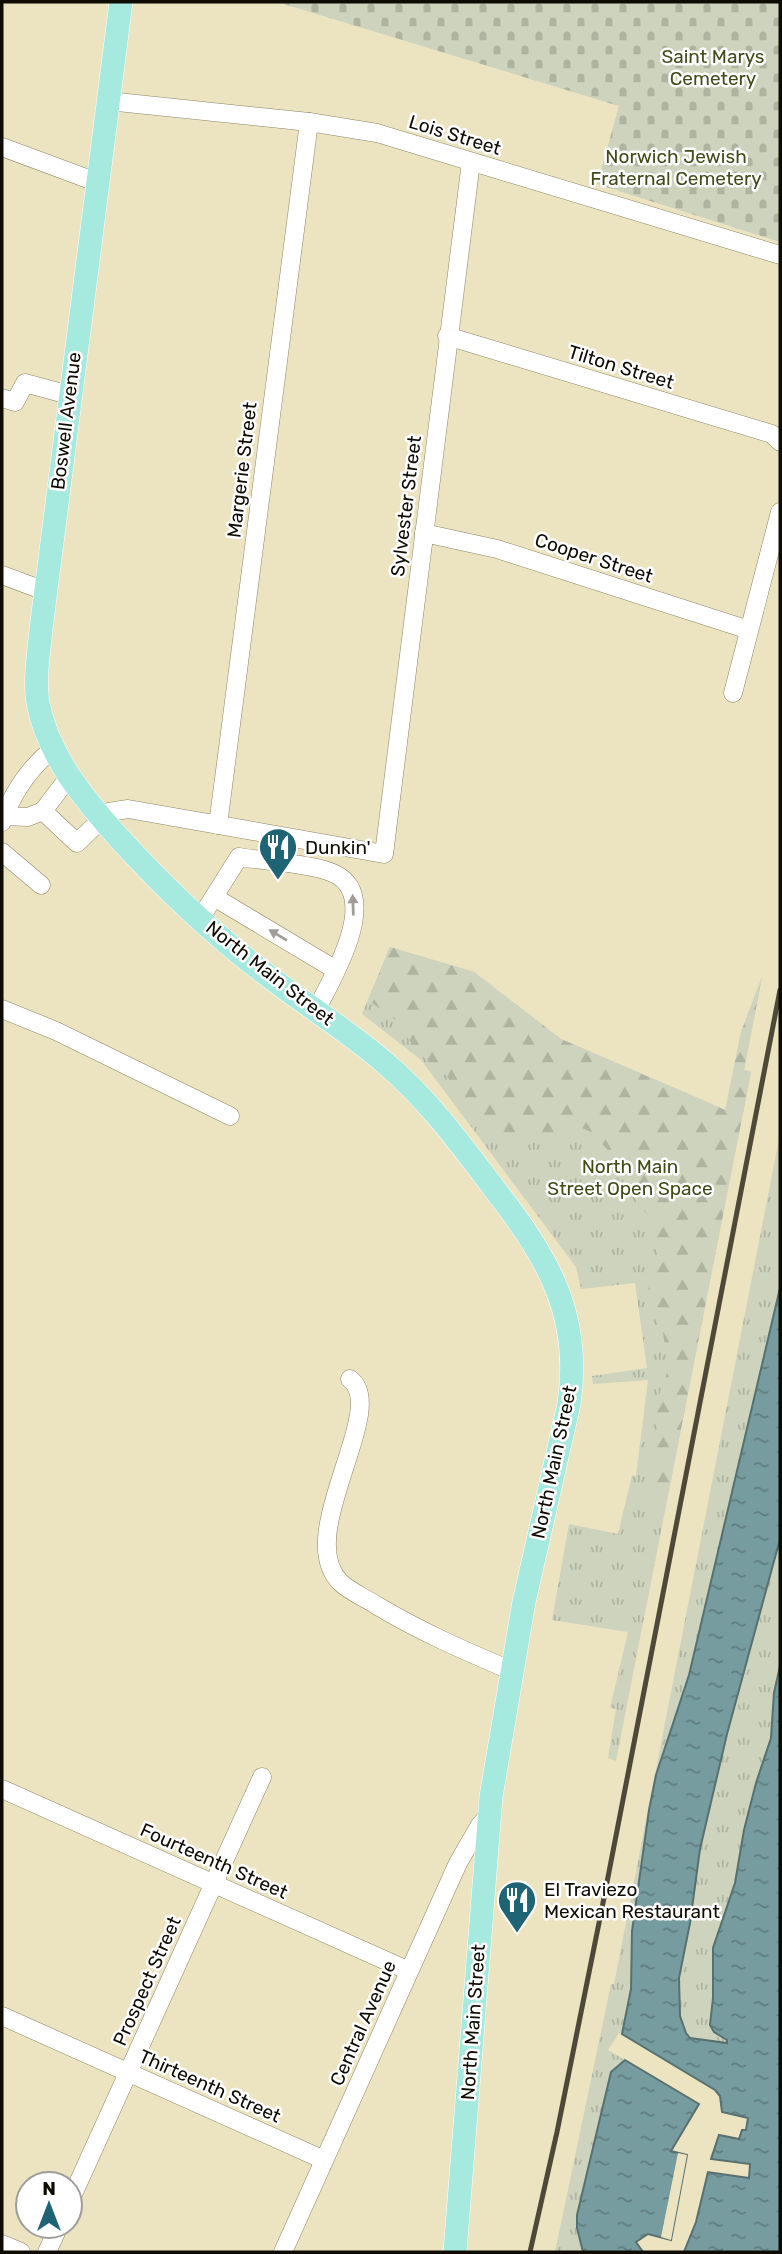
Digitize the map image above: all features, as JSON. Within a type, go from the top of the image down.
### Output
[{"type":"main road","name":"Boswell Avenue","points":[[54,748],[43,720],[37,692],[45,591],[121,2]]},
{"type":"main road","name":"North Main Street","points":[[54,748],[69,776],[102,818],[155,876],[200,919],[244,957],[388,1065],[414,1090],[533,1239],[551,1273],[562,1305],[570,1352],[571,1390],[512,1671],[489,1815],[455,2252]]},
{"type":"street","name":"Lois Street","points":[[108,101],[309,122],[377,133],[780,255]]},
{"type":"street","name":"Margerie Street","points":[[218,825],[309,122]]},
{"type":"street","points":[[2,147],[99,183]]},
{"type":"street","name":"Sylvester Street","points":[[218,825],[384,854],[447,336],[471,162]]},
{"type":"street","name":"Tilton Street","points":[[447,336],[772,434],[780,442]]},
{"type":"street","points":[[2,398],[15,402],[25,383],[69,395]]},
{"type":"street","points":[[733,694],[780,512]]},
{"type":"street","name":"Cooper Street","points":[[424,533],[497,549],[749,630]]},
{"type":"street","points":[[2,575],[45,591]]},
{"type":"street","points":[[3,819],[27,774],[54,748]]},
{"type":"street","points":[[3,819],[28,817],[43,811],[69,776]]},
{"type":"street","points":[[43,811],[77,843],[109,813],[128,809],[218,825]]},
{"type":"street","points":[[2,852],[41,885]]},
{"type":"street","points":[[200,919],[239,857],[320,870],[335,874],[345,881],[355,904],[346,950],[316,1010]]},
{"type":"street","points":[[214,897],[336,970]]},
{"type":"street","points":[[2,1009],[56,1031],[230,1116]]},
{"type":"street","points":[[349,1379],[358,1387],[361,1401],[349,1454],[328,1524],[327,1555],[339,1581],[432,1637],[512,1671]]},
{"type":"street","name":"Prospect Street","points":[[84,2170],[262,1777]]},
{"type":"street","name":"Fourteenth Street","points":[[2,1789],[409,1971]]},
{"type":"street","name":"Central Avenue","points":[[282,2252],[464,1850],[489,1815]]},
{"type":"street","name":"Thirteenth Street","points":[[2,2016],[324,2160]]},
{"type":"street","points":[[2,2244],[21,2252]]},
{"type":"green space","name":"Saint Marys Cemetery","points":[[277,2],[780,2],[780,242],[597,184],[619,106]]},
{"type":"green space","name":"North Main Street Open Space","points":[[390,947],[474,972],[561,1039],[726,1110],[741,1032],[762,977],[744,1070],[751,1072],[616,1761],[608,1758],[616,1709],[610,1708],[628,1632],[552,1620],[569,1524],[618,1534],[632,1475],[636,1476],[648,1380],[593,1384],[592,1376],[647,1368],[635,1283],[581,1289],[576,1267],[421,1060],[362,1014]]},
{"type":"green space","name":"North Main Street Open Space","points":[[390,947],[474,972],[561,1039],[725,1110],[741,1032],[762,977],[744,1070],[751,1072],[667,1500],[660,1508],[656,1509],[652,1503],[652,1470],[657,1446],[656,1403],[668,1364],[663,1333],[650,1306],[648,1294],[657,1257],[656,1233],[652,1221],[637,1201],[617,1161],[593,1133],[576,1128],[560,1135],[512,1135],[490,1126],[476,1114],[446,1075],[417,1052],[397,1021],[368,1000]]},
{"type":"green space","points":[[780,1134],[780,1289],[689,1675],[656,1775],[632,1931],[631,1989],[622,2034],[619,2033],[608,2050],[625,2060],[611,2072],[579,2204],[579,2240],[583,2252],[555,2252],[611,1984],[614,1984]]},
{"type":"green space","points":[[780,1539],[780,1666],[774,1693],[772,1733],[744,1830],[735,1883],[712,1958],[713,1998],[710,2025],[727,2040],[726,2043],[704,2041],[689,2036],[681,2021],[678,1994],[681,1963],[692,1914],[698,1858],[709,1810]]},
{"type":"water","points":[[780,1288],[780,1539],[727,1734],[700,1849],[679,1978],[680,2016],[686,2033],[690,2038],[727,2043],[710,2025],[713,1948],[735,1883],[744,1830],[771,1738],[774,1693],[780,1666],[780,2252],[684,2252],[696,2222],[708,2172],[749,2178],[750,2164],[711,2159],[719,2135],[739,2139],[742,2130],[746,2130],[748,2118],[722,2112],[720,2096],[715,2090],[622,2034],[631,1989],[632,1931],[656,1775],[689,1675]]},
{"type":"water","points":[[625,2060],[699,2104],[671,2151],[687,2155],[671,2240],[648,2234],[636,2242],[643,2252],[583,2252],[577,2215],[611,2072]]},
{"type":"pier","points":[[678,2153],[687,2155],[671,2240],[661,2237]]},
{"type":"railway","points":[[530,2252],[602,1908],[780,990]]},
{"type":"place","name":"Dunkin'","points":[[278,881]]},
{"type":"place","name":"El Traviezo Mexican Restaurant","points":[[517,1934]]},
{"type":"park label","name":"Norwich Jewish Fraternal Cemetery","points":[[676,167]]}]
